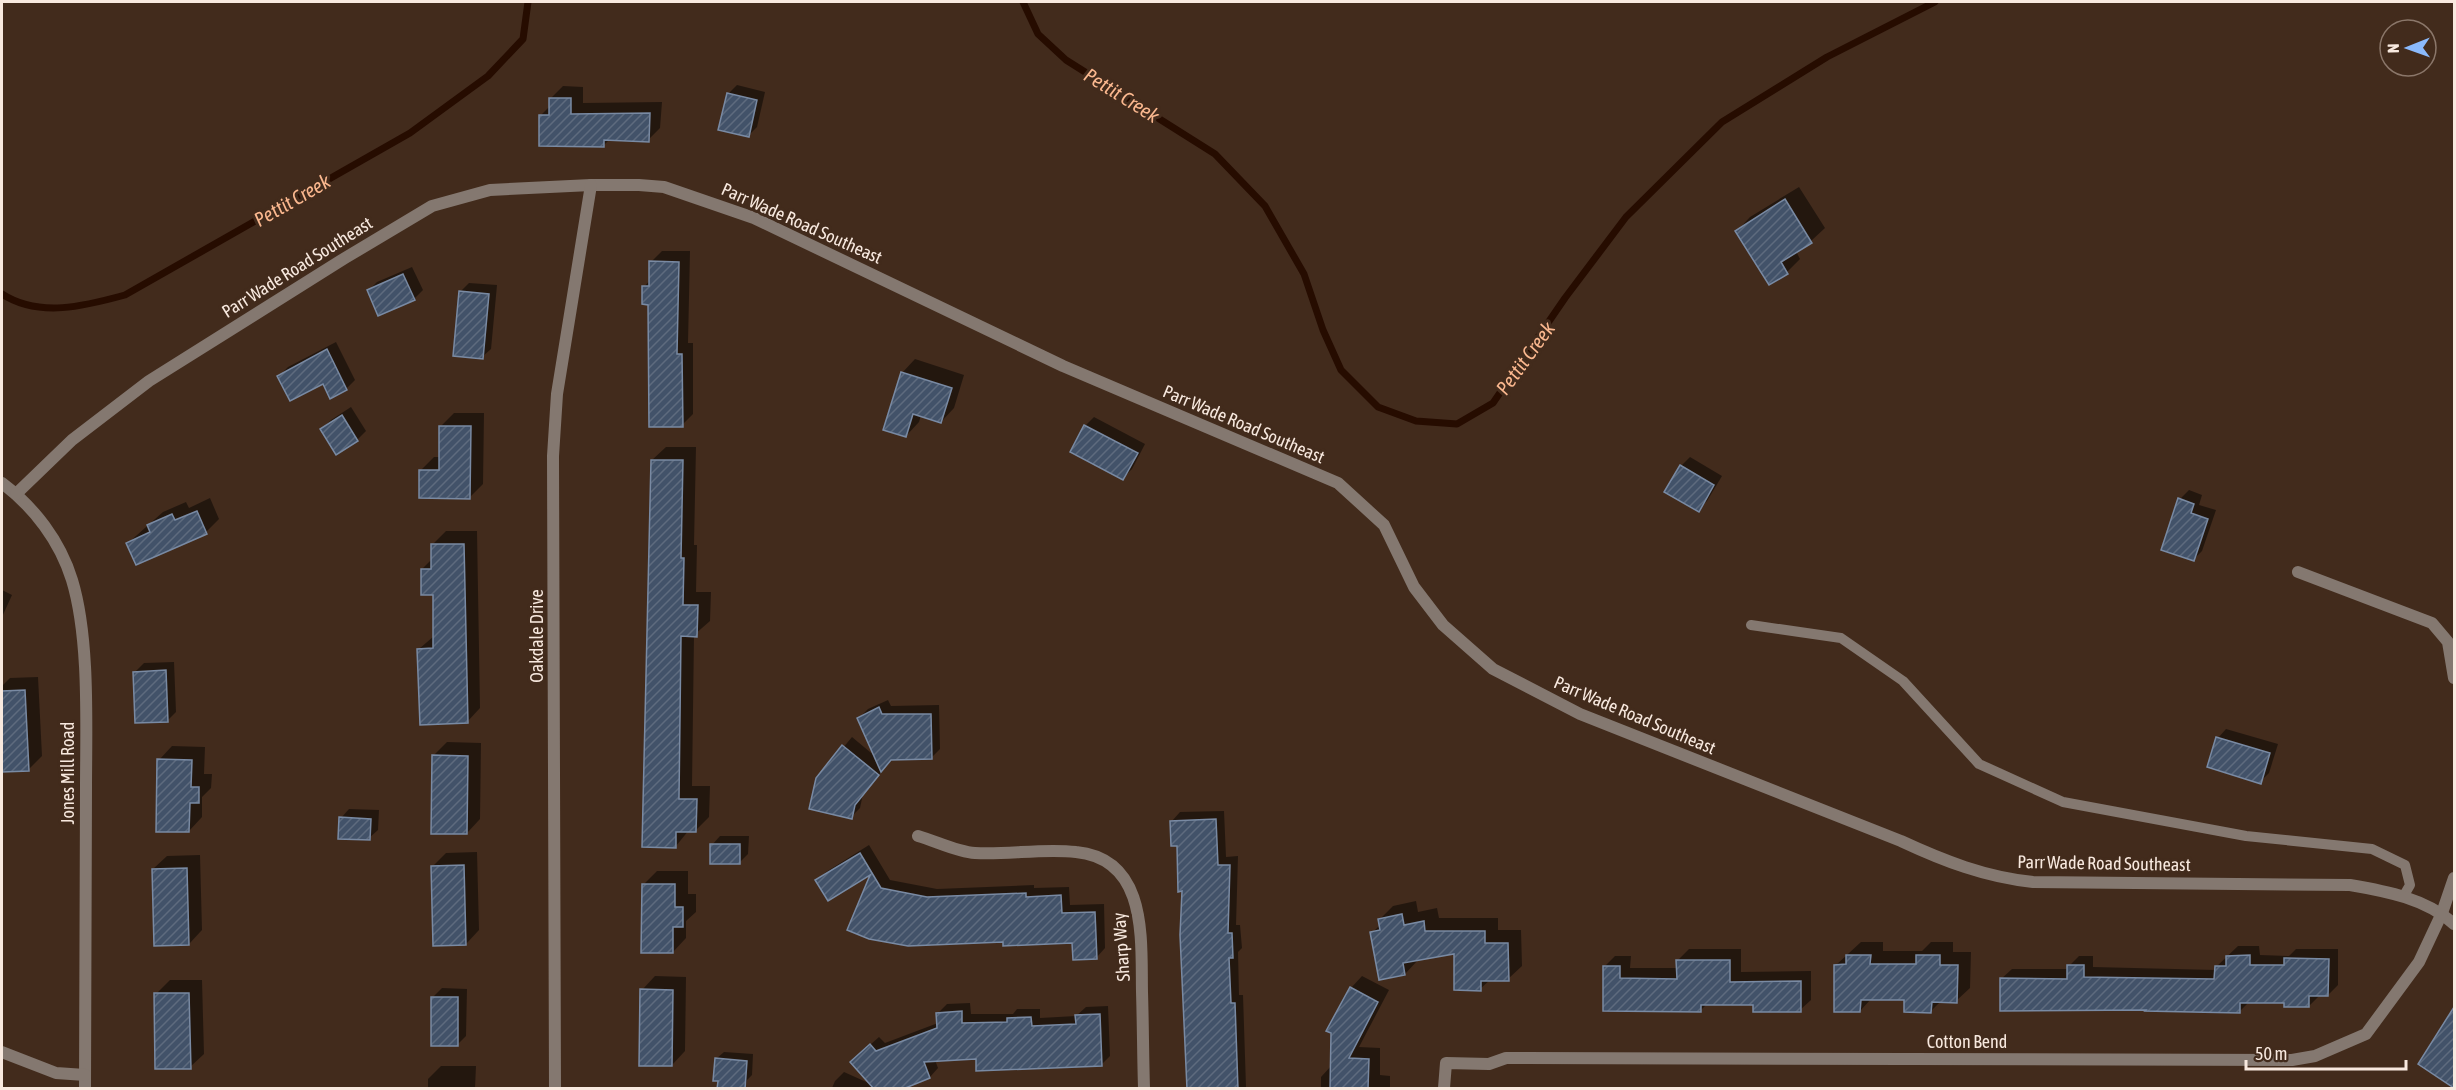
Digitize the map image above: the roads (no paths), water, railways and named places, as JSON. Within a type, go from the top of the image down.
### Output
[{"type":"street","name":"Parr Wade Road Southeast","points":[[16,494],[72,440],[150,381],[432,206],[490,190],[639,185],[664,187],[754,218],[1063,366],[1338,483],[1384,525],[1414,587],[1443,625],[1492,669],[1580,714],[1901,841],[1953,865],[2004,879],[2033,882],[2350,885],[2387,891],[2442,913],[2454,924]]},
{"type":"street","name":"Oakdale Drive","points":[[555,1089],[553,456],[557,394],[591,186]]},
{"type":"street","name":"Jones Mill Road","points":[[2,483],[16,494],[46,527],[61,553],[73,582],[81,626],[86,738],[85,1089]]},
{"type":"street","points":[[2298,572],[2432,623],[2448,642],[2454,678]]},
{"type":"street","name":"Sharp Way","points":[[918,836],[973,853],[1065,851],[1088,854],[1101,859],[1124,878],[1132,892],[1141,922],[1144,1089]]},
{"type":"street","points":[[2442,913],[2454,878]]},
{"type":"street","name":"Cotton Bend","points":[[1444,1089],[1446,1063],[1489,1064],[1506,1058],[2292,1060],[2315,1056],[2366,1034],[2419,962],[2442,913]]},
{"type":"street","points":[[2,1052],[56,1073],[85,1075]]},
{"type":"lane","points":[[1751,625],[1841,638],[1903,681],[1979,764],[2063,802],[2246,836],[2372,849],[2405,865],[2410,885],[2403,897]]},
{"type":"waterway","name":"Pettit Creek","points":[[2,294],[31,306],[47,308],[78,306],[125,295],[410,133],[488,76],[523,39],[528,2]]},
{"type":"waterway","name":"Pettit Creek","points":[[1023,2],[1038,34],[1066,60],[1215,154],[1265,206],[1304,274],[1323,330],[1341,370],[1378,407],[1416,421],[1457,424],[1493,403],[1565,298],[1626,217],[1722,122],[1827,57],[1935,2]]}]
